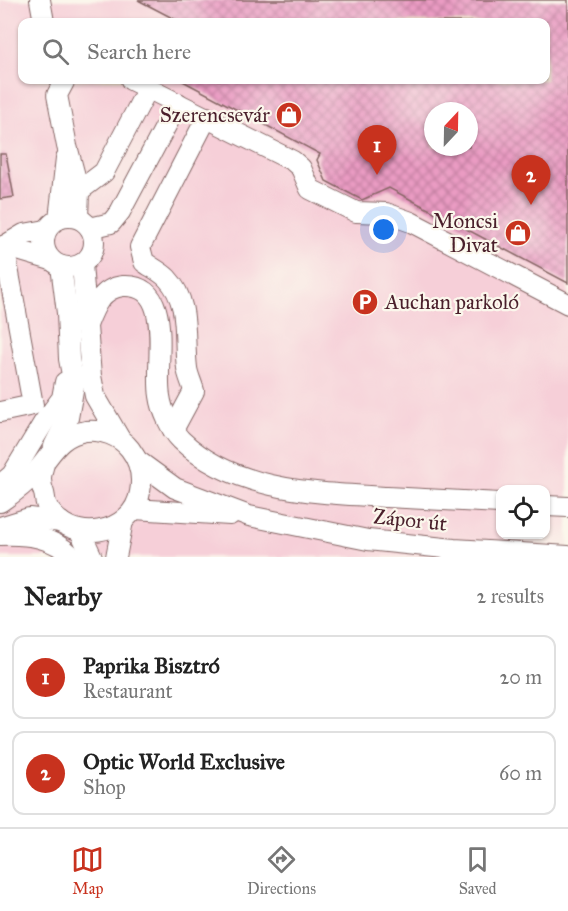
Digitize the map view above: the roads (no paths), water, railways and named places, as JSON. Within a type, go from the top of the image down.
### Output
[{"type":"street","points":[[79,191],[104,172],[140,84],[293,161],[301,168],[310,189],[356,212],[386,213],[411,222],[568,304]]},
{"type":"street","points":[[59,85],[67,146],[69,224]]},
{"type":"street","points":[[2,247],[24,234],[69,224],[111,224],[120,212],[178,103]]},
{"type":"street","points":[[173,430],[194,391],[187,370],[186,323],[175,289],[167,277],[144,262],[140,247],[207,117]]},
{"type":"street","points":[[61,522],[47,506],[40,481],[49,455],[68,418],[74,385],[69,359],[68,314],[56,263],[44,246],[69,224],[79,191],[67,146]]},
{"type":"street","points":[[2,247],[72,267],[82,264],[93,251],[94,235],[69,224]]},
{"type":"street","points":[[0,412],[33,405],[2,247]]},
{"type":"street","name":"Zápor út","points":[[82,264],[86,328],[95,396],[120,439],[129,447],[138,461],[175,488],[249,516],[368,540],[454,549],[568,556]]},
{"type":"street","points":[[86,328],[100,298],[111,289],[125,286],[146,293],[152,299],[158,313],[160,396],[173,430],[194,451],[236,474],[295,490],[312,492],[496,503]]},
{"type":"street","points":[[0,485],[12,475],[44,422],[62,398],[69,359]]},
{"type":"street","points":[[0,502],[35,474],[49,455],[70,435],[87,431],[105,432],[120,439]]},
{"type":"street","points":[[116,557],[129,515],[139,498],[142,479],[138,461]]},
{"type":"street","points":[[550,506],[568,507]]},
{"type":"street","name":"Zápor út","points":[[80,531],[97,532],[113,527],[129,515],[249,516]]},
{"type":"street","points":[[0,527],[29,518],[61,522],[80,531],[92,557]]},
{"type":"street","points":[[0,535],[29,534],[49,541],[73,557]]},
{"type":"place","name":"Szerencsevár","points":[[289,115]]},
{"type":"place","name":"Paprika Bisztró","points":[[377,175]]},
{"type":"place","name":"Optic World Exclusive","points":[[531,205]]},
{"type":"place","name":"Moncsi Divat","points":[[518,233]]},
{"type":"place","name":"Auchan parkoló","points":[[365,302]]}]
